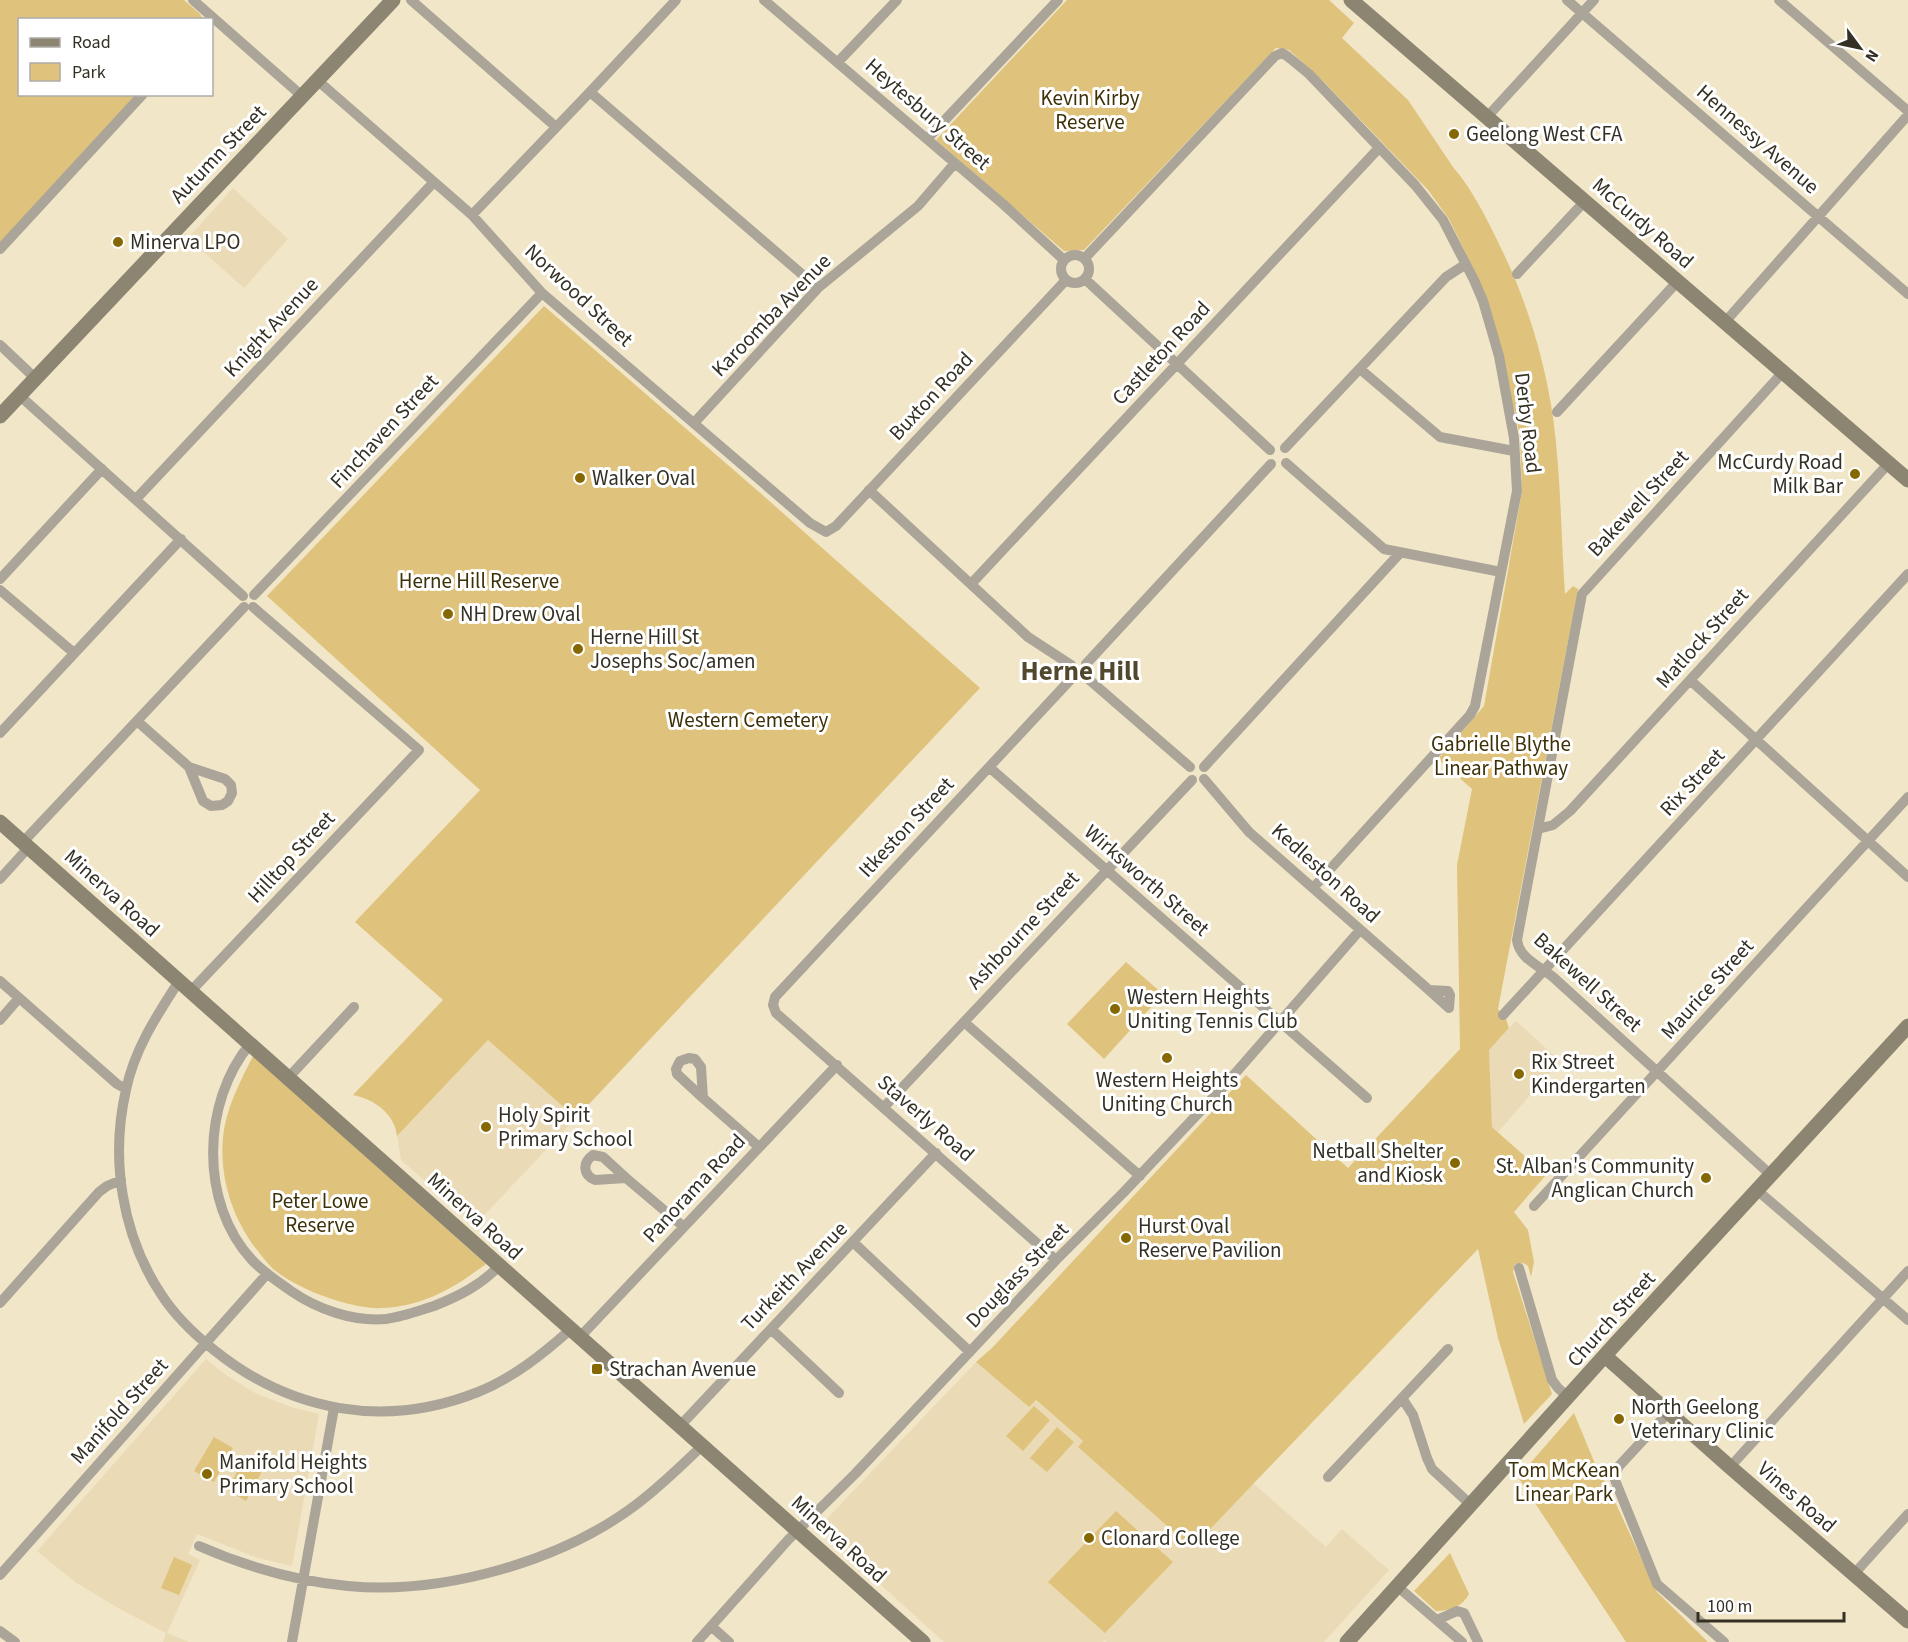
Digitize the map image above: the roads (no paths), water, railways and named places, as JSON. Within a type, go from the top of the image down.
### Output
[{"type":"street","points":[[193,0],[210,18]]},
{"type":"street","name":"Autumn Street","points":[[0,416],[393,0]]},
{"type":"street","points":[[411,0],[556,127]]},
{"type":"street","points":[[472,215],[676,0]]},
{"type":"street","name":"Heytesbury Street","points":[[764,0],[955,163],[1064,260]]},
{"type":"street","points":[[838,62],[897,0]]},
{"type":"street","points":[[927,139],[1059,0]]},
{"type":"street","name":"McCurdy Road","points":[[1351,0],[1908,480]]},
{"type":"street","name":"Hennessy Avenue","points":[[1567,0],[1908,294]]},
{"type":"street","points":[[1488,117],[1594,0]]},
{"type":"street","points":[[1725,322],[1908,113],[1779,0]]},
{"type":"street","points":[[213,21],[302,96]]},
{"type":"street","name":"Derby Road","points":[[1085,258],[1275,56],[1282,53],[1309,74],[1415,185],[1443,220],[1483,302],[1499,357],[1514,438],[1517,491],[1476,704],[1473,712],[1312,888]]},
{"type":"street","name":"Norwood Street","points":[[317,80],[472,215],[542,293],[821,530]]},
{"type":"street","points":[[590,92],[818,288]]},
{"type":"street","points":[[0,249],[141,96]]},
{"type":"street","name":"Castleton Road","points":[[971,584],[1379,148]]},
{"type":"street","name":"Karoomba Avenue","points":[[694,423],[818,288],[918,206],[955,163]]},
{"type":"street","name":"Knight Avenue","points":[[136,500],[434,182]]},
{"type":"street","points":[[1517,274],[1585,201]]},
{"type":"street","points":[[1077,254],[1085,258],[1089,265],[1089,274],[1079,283],[1065,280],[1061,273],[1064,260],[1070,255],[1077,254]]},
{"type":"street","points":[[1285,448],[1446,277],[1466,264]]},
{"type":"street","points":[[1085,279],[1270,450]]},
{"type":"street","name":"Buxton Road","points":[[821,530],[826,532],[836,526],[1065,280]]},
{"type":"street","points":[[1557,412],[1678,281]]},
{"type":"street","name":"Finchaven Street","points":[[0,879],[26,845],[137,722],[542,293]]},
{"type":"street","points":[[0,345],[35,378]]},
{"type":"street","points":[[1360,369],[1440,437],[1514,451]]},
{"type":"street","name":"Bakewell Street","points":[[1772,1176],[1545,971],[1525,956],[1517,942],[1582,594],[1783,372]]},
{"type":"street","points":[[19,395],[249,601]]},
{"type":"street","points":[[1270,450],[1279,446],[1285,448],[1288,454],[1286,463]]},
{"type":"street","points":[[1270,450],[1268,459],[1271,464],[1280,466],[1286,463]]},
{"type":"street","points":[[1286,463],[1384,549],[1400,554],[1501,572]]},
{"type":"street","name":"Matlock Street","points":[[1538,829],[1553,825],[1570,811],[1889,463]]},
{"type":"street","points":[[1086,664],[1271,464]]},
{"type":"street","points":[[0,579],[102,469]]},
{"type":"street","points":[[869,490],[1028,637],[1071,665]]},
{"type":"street","points":[[0,733],[181,539]]},
{"type":"street","points":[[1204,767],[1400,554]]},
{"type":"street","name":"Rix Street","points":[[1503,1015],[1908,574]]},
{"type":"street","points":[[0,590],[74,653]]},
{"type":"street","name":"Hilltop Street","points":[[185,986],[419,750],[249,601]]},
{"type":"street","points":[[1076,661],[1086,664],[1088,672],[1086,677],[1081,680],[1072,678],[1069,673],[1071,665],[1076,661]]},
{"type":"street","points":[[1086,677],[1191,767]]},
{"type":"street","name":"Itkeston Street","points":[[773,1005],[775,997],[1072,678]]},
{"type":"street","points":[[1690,681],[1908,877]]},
{"type":"street","points":[[137,722],[189,767]]},
{"type":"street","points":[[1199,765],[1204,767],[1206,775],[1204,779],[1200,782],[1192,780],[1188,772],[1191,767],[1199,765]]},
{"type":"street","name":"Wirksworth Street","points":[[989,767],[1367,1098]]},
{"type":"street","name":"Kedleston Road","points":[[1204,779],[1249,832],[1429,990]]},
{"type":"street","name":"Ashbourne Street","points":[[884,1107],[1192,780]]},
{"type":"street","name":"Maurice Street","points":[[1534,1206],[1908,797]]},
{"type":"street","name":"Minerva Road","points":[[0,822],[921,1641]]},
{"type":"street","name":"Douglass Street","points":[[697,1642],[798,1531],[1225,1085],[1360,930]]},
{"type":"street","points":[[0,981],[117,1084],[126,1089]]},
{"type":"street","points":[[185,986],[151,1025],[138,1053],[126,1089],[120,1126],[121,1180],[125,1209],[134,1239],[162,1295],[185,1325],[235,1366],[268,1386],[298,1399],[334,1408],[362,1411],[397,1411],[471,1395],[511,1376],[575,1333]]},
{"type":"street","points":[[0,1020],[20,998]]},
{"type":"street","name":"Staverly Road","points":[[773,1005],[776,1013],[1056,1260]]},
{"type":"street","points":[[288,1078],[354,1007]]},
{"type":"street","points":[[964,1022],[1140,1176]]},
{"type":"street","name":"Church Street","points":[[1347,1642],[1470,1504],[1908,1026]]},
{"type":"street","points":[[250,1044],[237,1062],[222,1099],[214,1133],[214,1174],[225,1218],[251,1258],[267,1274],[305,1300],[325,1310],[360,1318],[384,1319],[412,1313],[468,1291],[489,1277],[499,1266]]},
{"type":"street","name":"Panorama Road","points":[[575,1333],[684,1227],[837,1065]]},
{"type":"street","points":[[703,1098],[759,1147]]},
{"type":"street","name":"Turkeith Avenue","points":[[680,1426],[936,1154]]},
{"type":"street","points":[[626,1178],[684,1227]]},
{"type":"street","points":[[0,1303],[99,1192],[107,1185],[121,1180]]},
{"type":"street","points":[[1758,1191],[1908,1320]]},
{"type":"street","points":[[854,1243],[970,1352]]},
{"type":"street","points":[[1519,1268],[1552,1380],[1568,1397]]},
{"type":"street","points":[[1730,1467],[1908,1271]]},
{"type":"street","name":"Manifold Street","points":[[0,1575],[267,1274]]},
{"type":"street","points":[[771,1329],[839,1393]]},
{"type":"street","points":[[1328,1476],[1448,1348]]},
{"type":"street","name":"Vines Road","points":[[1605,1356],[1908,1621]]},
{"type":"street","points":[[1402,1398],[1413,1415],[1426,1458],[1432,1469],[1470,1504]]},
{"type":"street","points":[[292,1642],[334,1408]]},
{"type":"street","points":[[1668,1413],[1619,1466],[1615,1480],[1657,1584],[1724,1642]]},
{"type":"street","points":[[199,1546],[254,1568],[303,1580],[350,1586],[403,1586],[478,1576],[521,1564],[579,1539],[620,1516],[671,1476],[702,1446]]},
{"type":"street","points":[[1854,1574],[1908,1514]]},
{"type":"street","points":[[1398,1587],[1462,1642]]},
{"type":"street","points":[[1437,1620],[1457,1611],[1464,1613],[1478,1642]]},
{"type":"street","points":[[711,1626],[729,1642]]},
{"type":"street","points":[[0,1631],[15,1642]]},
{"type":"place","name":"Geelong West CFA","points":[[1454,134]]},
{"type":"place","name":"Minerva LPO","points":[[118,242]]},
{"type":"place","name":"McCurdy Road Milk Bar","points":[[1855,474]]},
{"type":"place","name":"Walker Oval","points":[[580,478]]},
{"type":"place","name":"NH Drew Oval","points":[[448,614]]},
{"type":"place","name":"Herne Hill St Josephs Soc/amen","points":[[578,649]]},
{"type":"place","name":"Western Heights Uniting Tennis Club","points":[[1115,1009]]},
{"type":"place","name":"Western Heights Uniting Church","points":[[1167,1058]]},
{"type":"place","name":"Rix Street Kindergarten","points":[[1519,1074]]},
{"type":"place","name":"Holy Spirit Primary School","points":[[486,1127]]},
{"type":"place","name":"Netball Shelter and Kiosk","points":[[1455,1163]]},
{"type":"place","name":"St. Alban's Community Anglican Church","points":[[1706,1178]]},
{"type":"place","name":"Hurst Oval Reserve Pavilion","points":[[1126,1238]]},
{"type":"place","name":"Strachan Avenue","points":[[597,1369]]},
{"type":"place","name":"North Geelong Veterinary Clinic","points":[[1619,1419]]},
{"type":"place","name":"Manifold Heights Primary School","points":[[207,1474]]},
{"type":"place","name":"Clonard College","points":[[1089,1538]]},
{"type":"district","name":"Herne Hill","points":[[1080,671]]},
{"type":"park label","name":"Kevin Kirby Reserve","points":[[1090,110]]},
{"type":"park label","name":"Herne Hill Reserve","points":[[479,581]]},
{"type":"park label","name":"Western Cemetery","points":[[748,720]]},
{"type":"park label","name":"Gabrielle Blythe Linear Pathway","points":[[1501,756]]},
{"type":"park label","name":"Peter Lowe Reserve","points":[[320,1213]]},
{"type":"park label","name":"Tom McKean Linear Park","points":[[1564,1482]]}]
